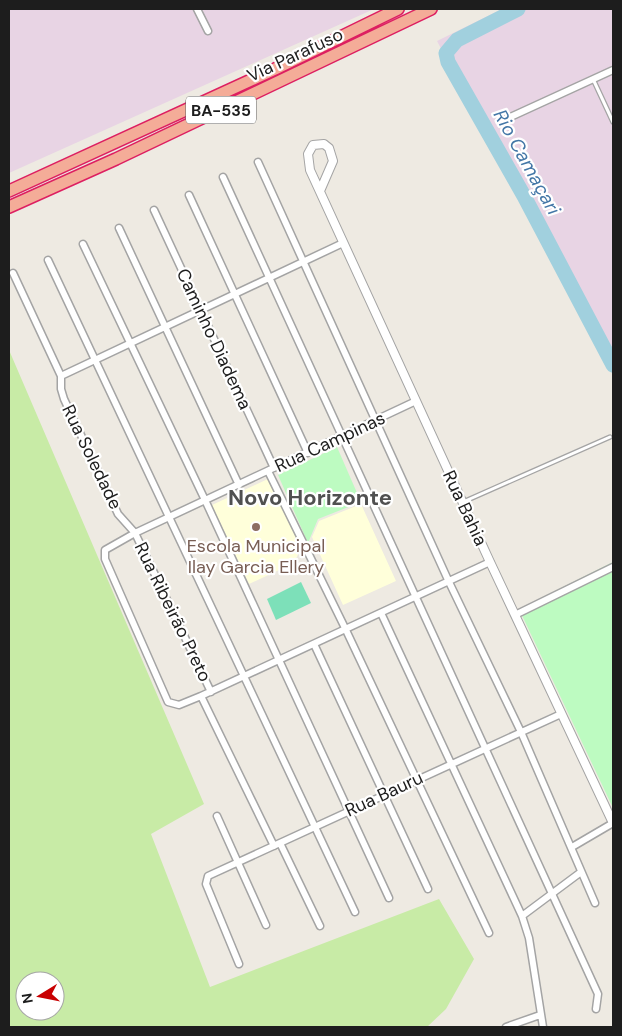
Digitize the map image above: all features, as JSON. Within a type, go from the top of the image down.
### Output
[{"type":"highway","name":"Via Parafuso","points":[[9,191],[275,70],[398,9]]},
{"type":"highway","name":"Via Parafuso","points":[[9,207],[116,159],[431,9]]},
{"type":"street","points":[[197,9],[208,31]]},
{"type":"street","points":[[506,120],[613,70]]},
{"type":"street","name":"Rua Bahia","points":[[320,191],[333,161],[328,148],[324,144],[318,144],[310,148],[307,161],[320,191],[343,243],[462,502],[613,823]]},
{"type":"street","points":[[258,162],[449,582],[521,732],[595,903]]},
{"type":"street","points":[[223,177],[341,438],[486,747],[598,994],[596,1009]]},
{"type":"street","points":[[189,195],[308,453]]},
{"type":"street","name":"Caminho Diadema","points":[[154,210],[271,470],[489,933]]},
{"type":"street","points":[[119,228],[239,485]]},
{"type":"street","points":[[61,376],[343,243]]},
{"type":"street","points":[[83,244],[205,500],[388,898]]},
{"type":"street","points":[[48,260],[96,358],[355,912]]},
{"type":"street","name":"Rua Soledade","points":[[13,273],[61,376],[61,389],[64,399],[95,466],[118,514],[134,532]]},
{"type":"street","name":"Rua Campinas","points":[[201,696],[178,705],[168,702],[104,556],[106,550],[134,532],[341,438],[416,401]]},
{"type":"street","name":"Rua Ribeirão Preto","points":[[134,532],[211,692]]},
{"type":"street","points":[[320,926],[201,696],[490,562]]},
{"type":"street","points":[[515,614],[613,567]]},
{"type":"street","points":[[382,613],[522,916],[529,938],[543,1027]]},
{"type":"street","points":[[314,644],[428,889]]},
{"type":"street","name":"Rua Bauru","points":[[240,964],[206,884],[208,876],[561,714]]},
{"type":"street","points":[[217,816],[266,926]]},
{"type":"street","points":[[572,847],[613,823]]},
{"type":"street","points":[[522,916],[581,872]]},
{"type":"street","points":[[506,1027],[540,1015]]},
{"type":"lane","points":[[593,79],[613,122]]},
{"type":"lane","points":[[462,502],[610,437]]},
{"type":"shaded area","points":[[9,9],[374,9],[9,173]]},
{"type":"shaded area","points":[[502,9],[613,9],[613,375],[437,41]]},
{"type":"shaded area","name":"Escola Municipal Ilay Garcia Ellery","points":[[270,478],[301,548],[294,563],[249,584],[212,505]]},
{"type":"shaded area","points":[[361,504],[396,581],[343,605],[312,537],[319,521]]},
{"type":"green space","points":[[9,350],[204,804],[151,834],[210,987],[439,899],[474,959],[446,1009],[427,1027],[9,1027]]},
{"type":"green space","points":[[337,447],[361,502],[318,519],[308,543],[278,475]]},
{"type":"green space","points":[[613,562],[613,808],[519,609]]},
{"type":"green space","points":[[301,582],[311,603],[276,620],[267,599]]},
{"type":"waterway","name":"Rio Camaçari","points":[[518,9],[457,40],[446,53],[448,62],[524,196],[613,365]]},
{"type":"place","name":"Escola Municipal Ilay Garcia Ellery","points":[[256,527]]},
{"type":"district","name":"Novo Horizonte","points":[[310,497]]}]
